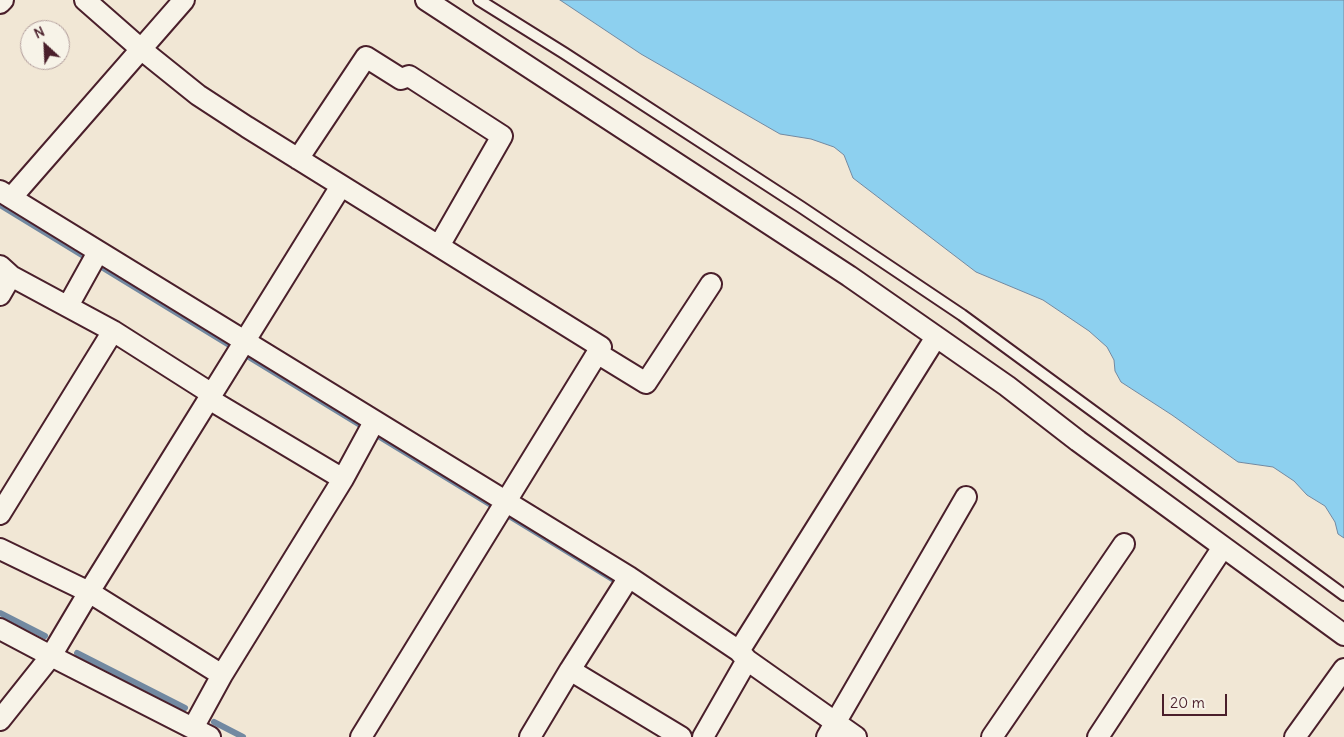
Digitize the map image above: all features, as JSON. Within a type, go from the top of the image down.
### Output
[{"type":"street","points":[[0,3],[3,0]]},
{"type":"street","points":[[85,0],[142,50],[198,95],[601,347],[361,737]]},
{"type":"street","points":[[184,0],[142,50],[5,194],[94,259],[744,655],[831,729],[856,737]]},
{"type":"street","points":[[426,0],[849,276],[1007,386],[1078,441],[1344,635]]},
{"type":"street","points":[[298,159],[366,56],[401,79],[409,76],[502,136],[439,246]]},
{"type":"street","points":[[0,720],[51,656],[341,186]]},
{"type":"street","points":[[68,306],[94,259]]},
{"type":"street","points":[[0,295],[6,271],[112,332],[343,479]]},
{"type":"street","points":[[597,354],[646,383],[711,284]]},
{"type":"street","points":[[0,514],[112,332]]},
{"type":"street","points":[[703,737],[744,655],[936,337]]},
{"type":"street","points":[[0,629],[202,733],[222,675],[343,479],[371,428]]},
{"type":"street","points":[[831,729],[966,497]]},
{"type":"street","points":[[992,737],[1124,544]]},
{"type":"street","points":[[1098,737],[1223,547]]},
{"type":"street","points":[[0,548],[89,592],[222,675]]},
{"type":"street","points":[[530,737],[625,583]]},
{"type":"street","points":[[1295,737],[1344,669]]},
{"type":"street","points":[[570,670],[681,737]]},
{"type":"lane","points":[[479,0],[572,58],[793,202],[962,315],[1344,595]]},
{"type":"water","points":[[560,0],[1344,0],[1344,538],[1338,534],[1335,522],[1325,506],[1307,495],[1294,481],[1273,467],[1238,462],[1172,415],[1121,382],[1115,371],[1114,360],[1107,347],[1089,331],[1043,300],[976,272],[853,178],[844,155],[834,147],[811,139],[780,134],[641,54]]},
{"type":"waterway","points":[[0,205],[622,585]]},
{"type":"waterway","points":[[0,613],[45,636]]},
{"type":"waterway","points":[[77,653],[185,708]]},
{"type":"waterway","points":[[214,722],[243,737]]}]
